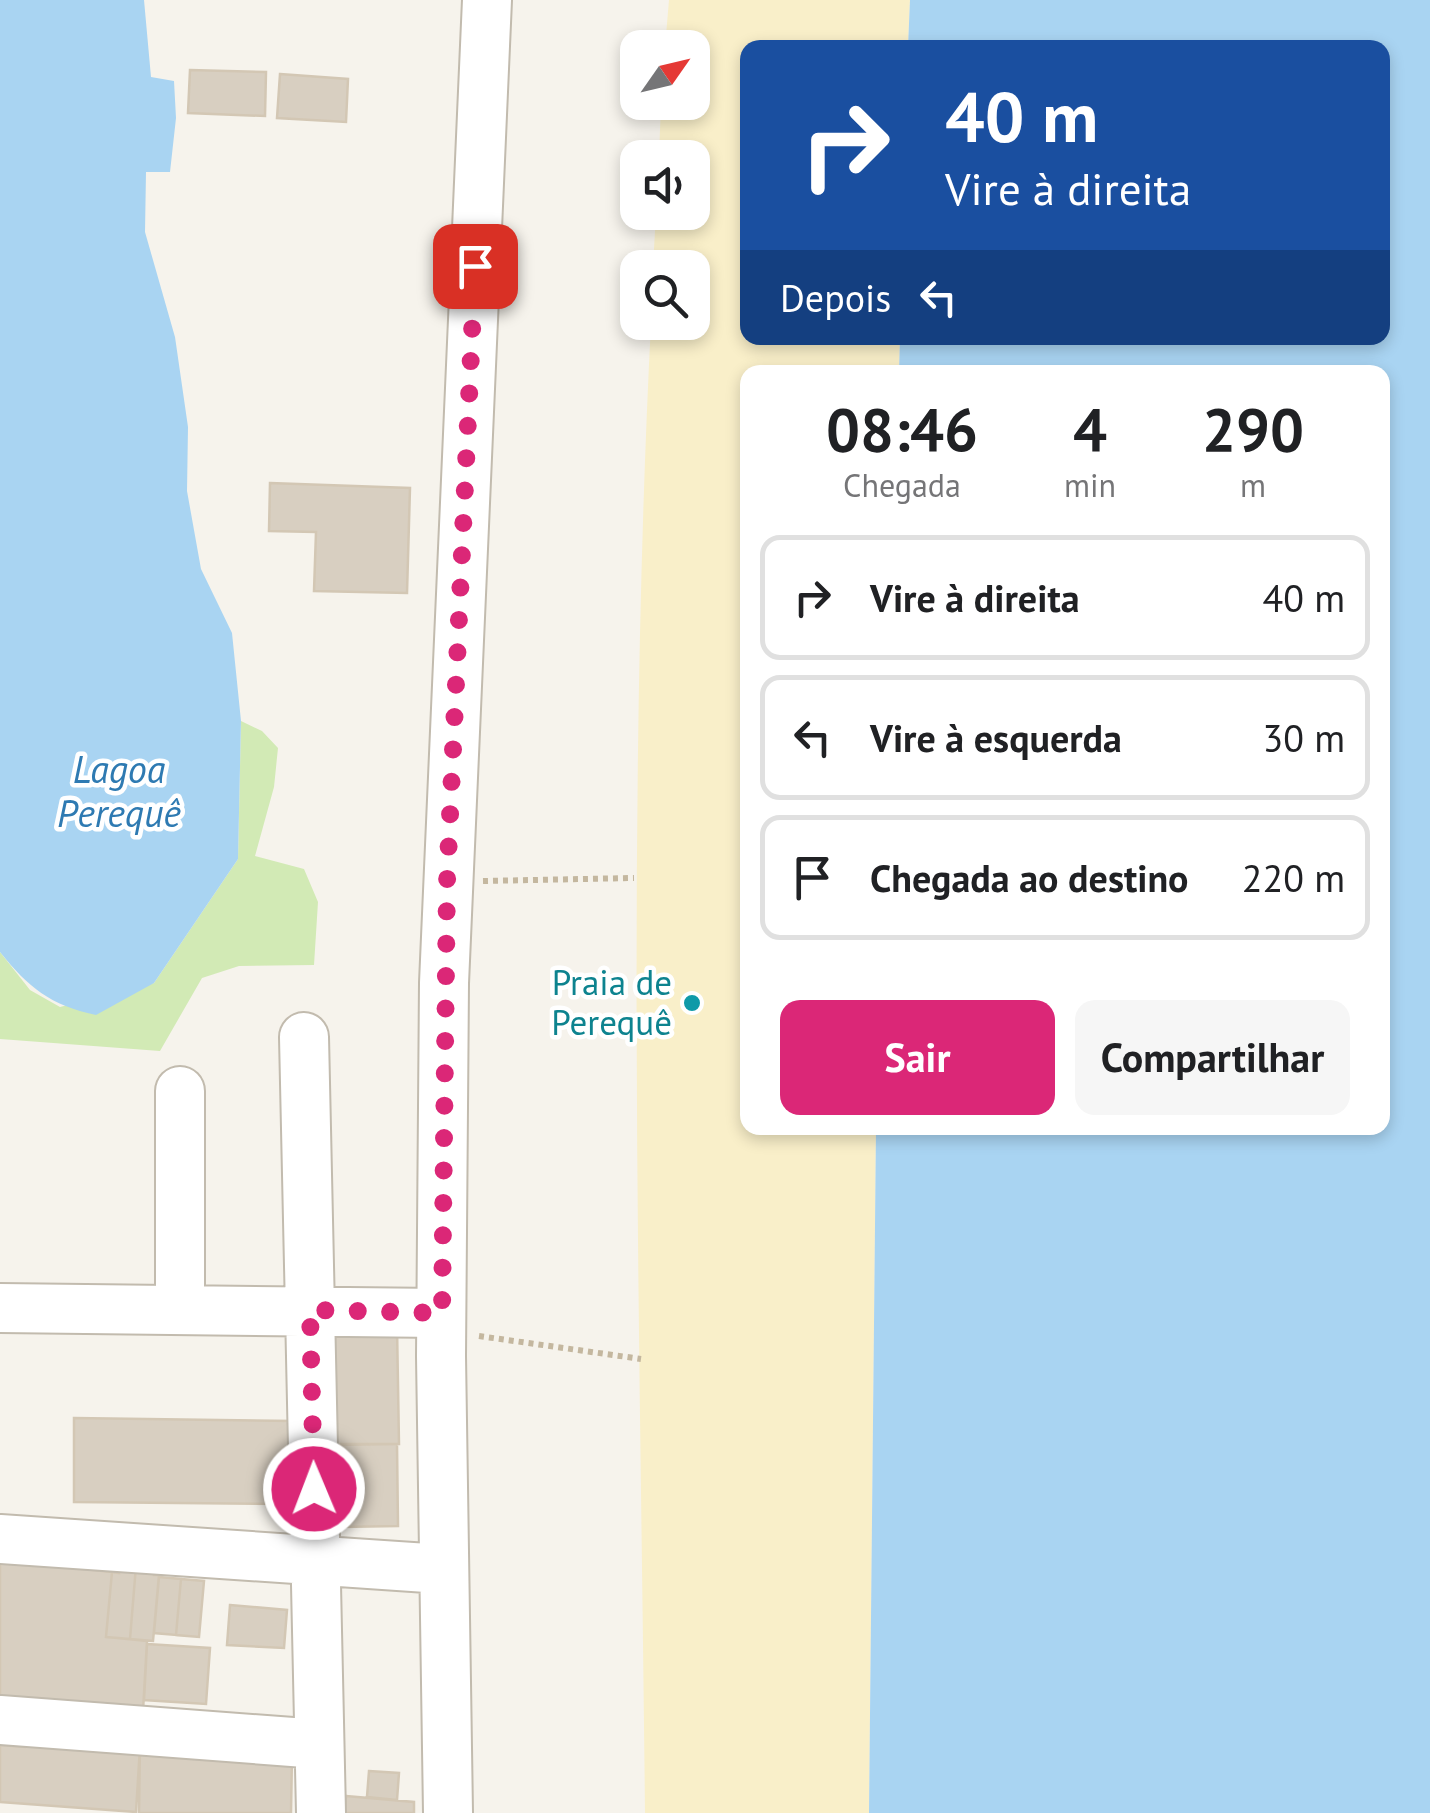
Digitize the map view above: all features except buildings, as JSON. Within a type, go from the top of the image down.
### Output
[{"type":"street","points":[[448,1813],[441,1322],[447,882],[487,0]]},
{"type":"street","points":[[304,1037],[321,1813]]},
{"type":"street","points":[[180,1091],[180,1309]]},
{"type":"street","points":[[0,1308],[310,1310],[441,1322]]},
{"type":"street","points":[[0,1539],[442,1569]]},
{"type":"street","points":[[0,1720],[320,1744]]},
{"type":"path","points":[[447,882],[634,878]]},
{"type":"path","points":[[441,1322],[641,1359]]},
{"type":"green space","points":[[241,721],[262,731],[278,748],[274,787],[255,856],[304,869],[318,902],[314,965],[239,966],[202,978],[160,1051],[0,1039],[0,952],[30,990],[60,1007],[154,983],[238,859]]},
{"type":"sand","name":"Praia de Perequê","points":[[669,0],[910,0],[908,40],[740,40],[740,345],[900,345],[899,365],[740,365],[740,1135],[876,1135],[869,1813],[645,1813],[637,881],[643,509],[650,340],[710,340],[710,250],[654,250],[655,230],[710,230],[710,140],[660,140],[660,120],[710,120],[710,30],[666,30]]},
{"type":"water","name":"Lagoa Perequê","points":[[0,0],[144,0],[151,77],[174,81],[176,118],[170,172],[146,172],[145,232],[175,337],[188,427],[187,491],[201,569],[232,633],[241,721],[238,859],[154,983],[96,1015],[42,993],[0,952]]},
{"type":"water","points":[[910,0],[1430,0],[1430,1813],[869,1813],[876,1135],[1390,1135],[1390,365],[899,365],[900,345],[1390,345],[1390,40],[908,40]]},
{"type":"place","name":"Praia de Perequê","points":[[692,1003]]},
{"type":"route","points":[[314,1489],[310,1310],[442,1313],[447,882],[475,266]]}]
